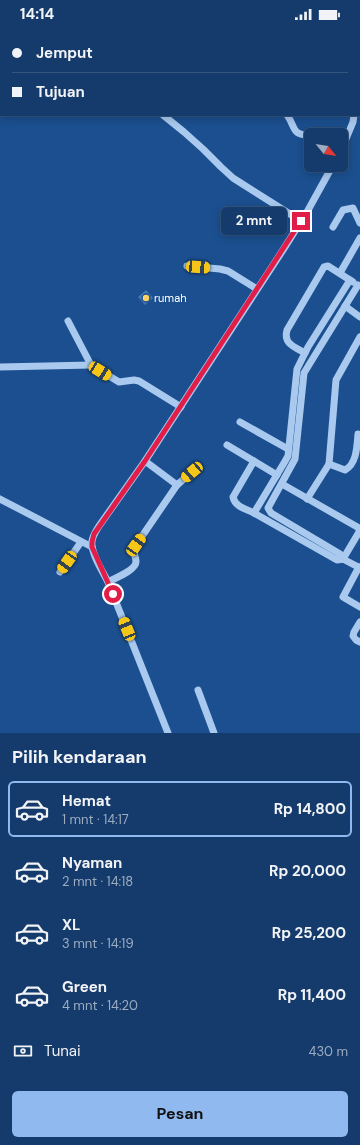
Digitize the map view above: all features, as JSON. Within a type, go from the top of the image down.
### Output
[{"type":"street","points":[[164,116],[233,178],[301,221]]},
{"type":"street","points":[[287,116],[295,130],[304,135]]},
{"type":"street","points":[[348,134],[354,116]]},
{"type":"street","points":[[168,733],[108,582],[92,547],[94,534],[181,407],[301,221],[329,172]]},
{"type":"street","points":[[333,227],[343,210],[354,208],[360,223]]},
{"type":"street","points":[[340,273],[360,238]]},
{"type":"street","points":[[186,266],[220,268],[228,271],[257,289]]},
{"type":"street","points":[[254,513],[277,475],[295,460],[304,373],[359,285],[328,266],[324,267],[287,330],[286,336],[288,343],[316,352]]},
{"type":"street","points":[[350,280],[306,350],[297,369],[288,449],[288,465],[282,484],[268,506],[268,510],[340,554],[343,559],[359,568],[343,597],[360,607]]},
{"type":"street","points":[[345,306],[360,317]]},
{"type":"street","points":[[68,321],[91,365],[119,382],[134,380],[139,381],[181,407]]},
{"type":"street","points":[[307,499],[329,464],[336,380],[360,337]]},
{"type":"street","points":[[0,367],[91,365]]},
{"type":"street","points":[[240,422],[288,449]]},
{"type":"street","points":[[329,464],[345,470],[351,465],[358,450],[358,434]]},
{"type":"street","points":[[227,445],[277,475]]},
{"type":"street","points":[[145,461],[177,485]]},
{"type":"street","points":[[254,461],[233,497],[234,502],[337,560],[343,559],[359,532],[359,528],[282,484]]},
{"type":"street","points":[[108,582],[133,569],[136,565],[133,551],[136,545],[177,485],[192,472]]},
{"type":"street","points":[[0,499],[92,547]]},
{"type":"street","points":[[60,572],[81,542]]},
{"type":"street","points":[[360,622],[353,636],[360,642]]},
{"type":"street","points":[[198,690],[214,733]]},
{"type":"building","name":"rumah","points":[[146,290],[153,298],[145,305],[138,297]]},
{"type":"place","name":"rumah","points":[[146,298]]},
{"type":"route","points":[[113,594],[92,547],[94,534],[181,407],[301,221]]}]
